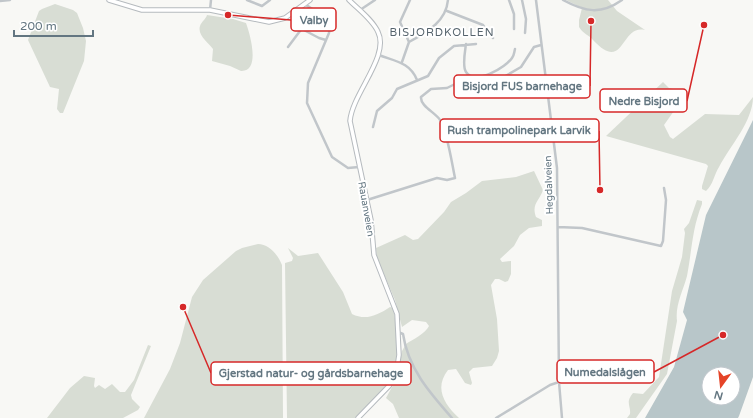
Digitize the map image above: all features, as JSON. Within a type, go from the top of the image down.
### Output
[{"type":"main road","points":[[109,0],[120,5],[150,11],[210,10],[269,22],[285,18],[310,0]]},
{"type":"main road","name":"Rauanveien","points":[[349,0],[379,32],[381,43],[379,55],[350,114],[350,126],[371,225],[374,255],[396,311],[399,361],[394,378],[385,392],[358,418]]},
{"type":"street","points":[[0,1],[10,0]]},
{"type":"street","points":[[120,5],[122,0]]},
{"type":"street","points":[[210,10],[211,0]]},
{"type":"street","points":[[247,0],[262,6],[270,0]]},
{"type":"street","points":[[359,10],[375,0]]},
{"type":"street","points":[[402,62],[409,42],[400,22],[410,0]]},
{"type":"street","points":[[409,42],[424,35],[443,17],[448,0]]},
{"type":"street","points":[[509,0],[514,14],[514,29]]},
{"type":"street","points":[[522,0],[526,19],[525,33]]},
{"type":"street","name":"Hegdalveien","points":[[536,0],[557,168],[559,382],[562,418]]},
{"type":"street","points":[[563,0],[582,9],[598,11],[612,7],[622,0]]},
{"type":"street","points":[[305,4],[312,10],[321,13],[329,23],[330,29],[308,83],[307,103],[332,157],[348,168],[359,167]]},
{"type":"street","points":[[288,47],[302,29],[312,10]]},
{"type":"street","points":[[446,11],[483,25],[493,38]]},
{"type":"street","points":[[302,29],[326,40]]},
{"type":"street","points":[[466,44],[466,72],[475,77],[492,73],[513,58],[514,49]]},
{"type":"street","points":[[373,127],[377,111],[392,98],[397,89],[428,76],[439,58],[451,48],[457,45],[476,44]]},
{"type":"street","points":[[366,200],[437,178],[447,180],[455,178],[443,124],[421,101],[421,97],[432,89],[447,88],[465,79],[488,82],[502,78],[521,67],[534,47],[541,45]]},
{"type":"street","points":[[379,55],[402,62],[417,80]]},
{"type":"street","name":"Hegdalveien","points":[[558,226],[582,228],[661,246],[663,241],[666,200],[664,188]]},
{"type":"street","points":[[398,332],[402,334],[404,344],[418,377],[452,418]]},
{"type":"street","points":[[496,418],[550,385],[559,382]]},
{"type":"shaded area","points":[[566,0],[608,0],[617,11],[645,30],[637,30],[631,34],[617,50],[611,52],[603,49],[579,27],[582,8]]},
{"type":"shaded area","points":[[55,4],[73,10],[77,13],[86,41],[84,61],[63,113],[60,113],[57,109],[59,89],[50,87],[28,40],[39,11]]},
{"type":"shaded area","points":[[207,15],[233,19],[246,23],[250,35],[252,52],[251,65],[247,70],[241,71],[212,61],[213,49],[200,33],[201,25]]},
{"type":"shaded area","points":[[663,82],[669,88],[684,92],[686,94],[664,125],[670,137],[673,139],[705,114],[739,115],[753,97],[752,106],[745,124],[706,191],[702,189],[702,186],[708,166],[706,164],[606,136]]},
{"type":"shaded area","points":[[753,120],[753,377],[738,418],[645,418],[674,367],[687,320],[683,312],[706,215]]},
{"type":"shaded area","points":[[534,171],[543,190],[535,205],[536,217],[542,220],[542,226],[529,228],[520,235],[514,246],[500,259],[502,262],[511,261],[511,274],[508,281],[505,282],[495,279],[491,285],[497,319],[499,351],[497,358],[492,366],[473,368],[469,372],[472,383],[471,385],[465,383],[456,369],[448,370],[444,377],[441,389],[445,401],[459,418],[399,418],[393,404],[386,398],[398,376],[402,351],[406,344],[422,334],[429,326],[426,322],[412,320],[402,327],[395,300],[377,258],[376,248],[405,235],[413,240],[418,239],[444,212],[451,202],[482,181],[516,177]]},
{"type":"shaded area","points":[[697,200],[702,201],[702,204],[694,231],[687,276],[678,304],[677,321],[667,374],[636,418],[627,418],[630,414],[629,399],[633,393],[643,394],[659,377],[672,291],[682,257],[685,233],[684,229],[689,223]]},
{"type":"shaded area","points":[[262,244],[273,251],[282,265],[283,418],[144,418],[170,369],[180,343],[192,297],[203,280],[236,251]]},
{"type":"shaded area","points":[[288,248],[298,256],[318,253],[343,292],[352,314],[367,317],[376,315],[390,307],[393,308],[397,338],[397,359],[395,369],[386,387],[355,418],[287,418],[285,263],[292,261],[293,258]]},
{"type":"shaded area","points":[[148,345],[151,346],[131,395],[132,399],[140,407],[138,410],[123,418],[47,418],[70,388],[84,376],[95,378],[95,388],[99,385],[105,389],[112,384],[120,392],[125,392],[134,380]]},
{"type":"place","name":"Valby","points":[[228,15]]},
{"type":"place","name":"Bisjord FUS barnehage","points":[[591,21]]},
{"type":"place","name":"Nedre Bisjord","points":[[704,25]]},
{"type":"place","name":"Rush trampolinepark Larvik","points":[[600,190]]},
{"type":"place","name":"Gjerstad natur- og gårdsbarnehage","points":[[183,307]]},
{"type":"place","name":"Numedalslågen","points":[[723,335]]},
{"type":"district","name":"BISJORDKOLLEN","points":[[442,32]]}]
